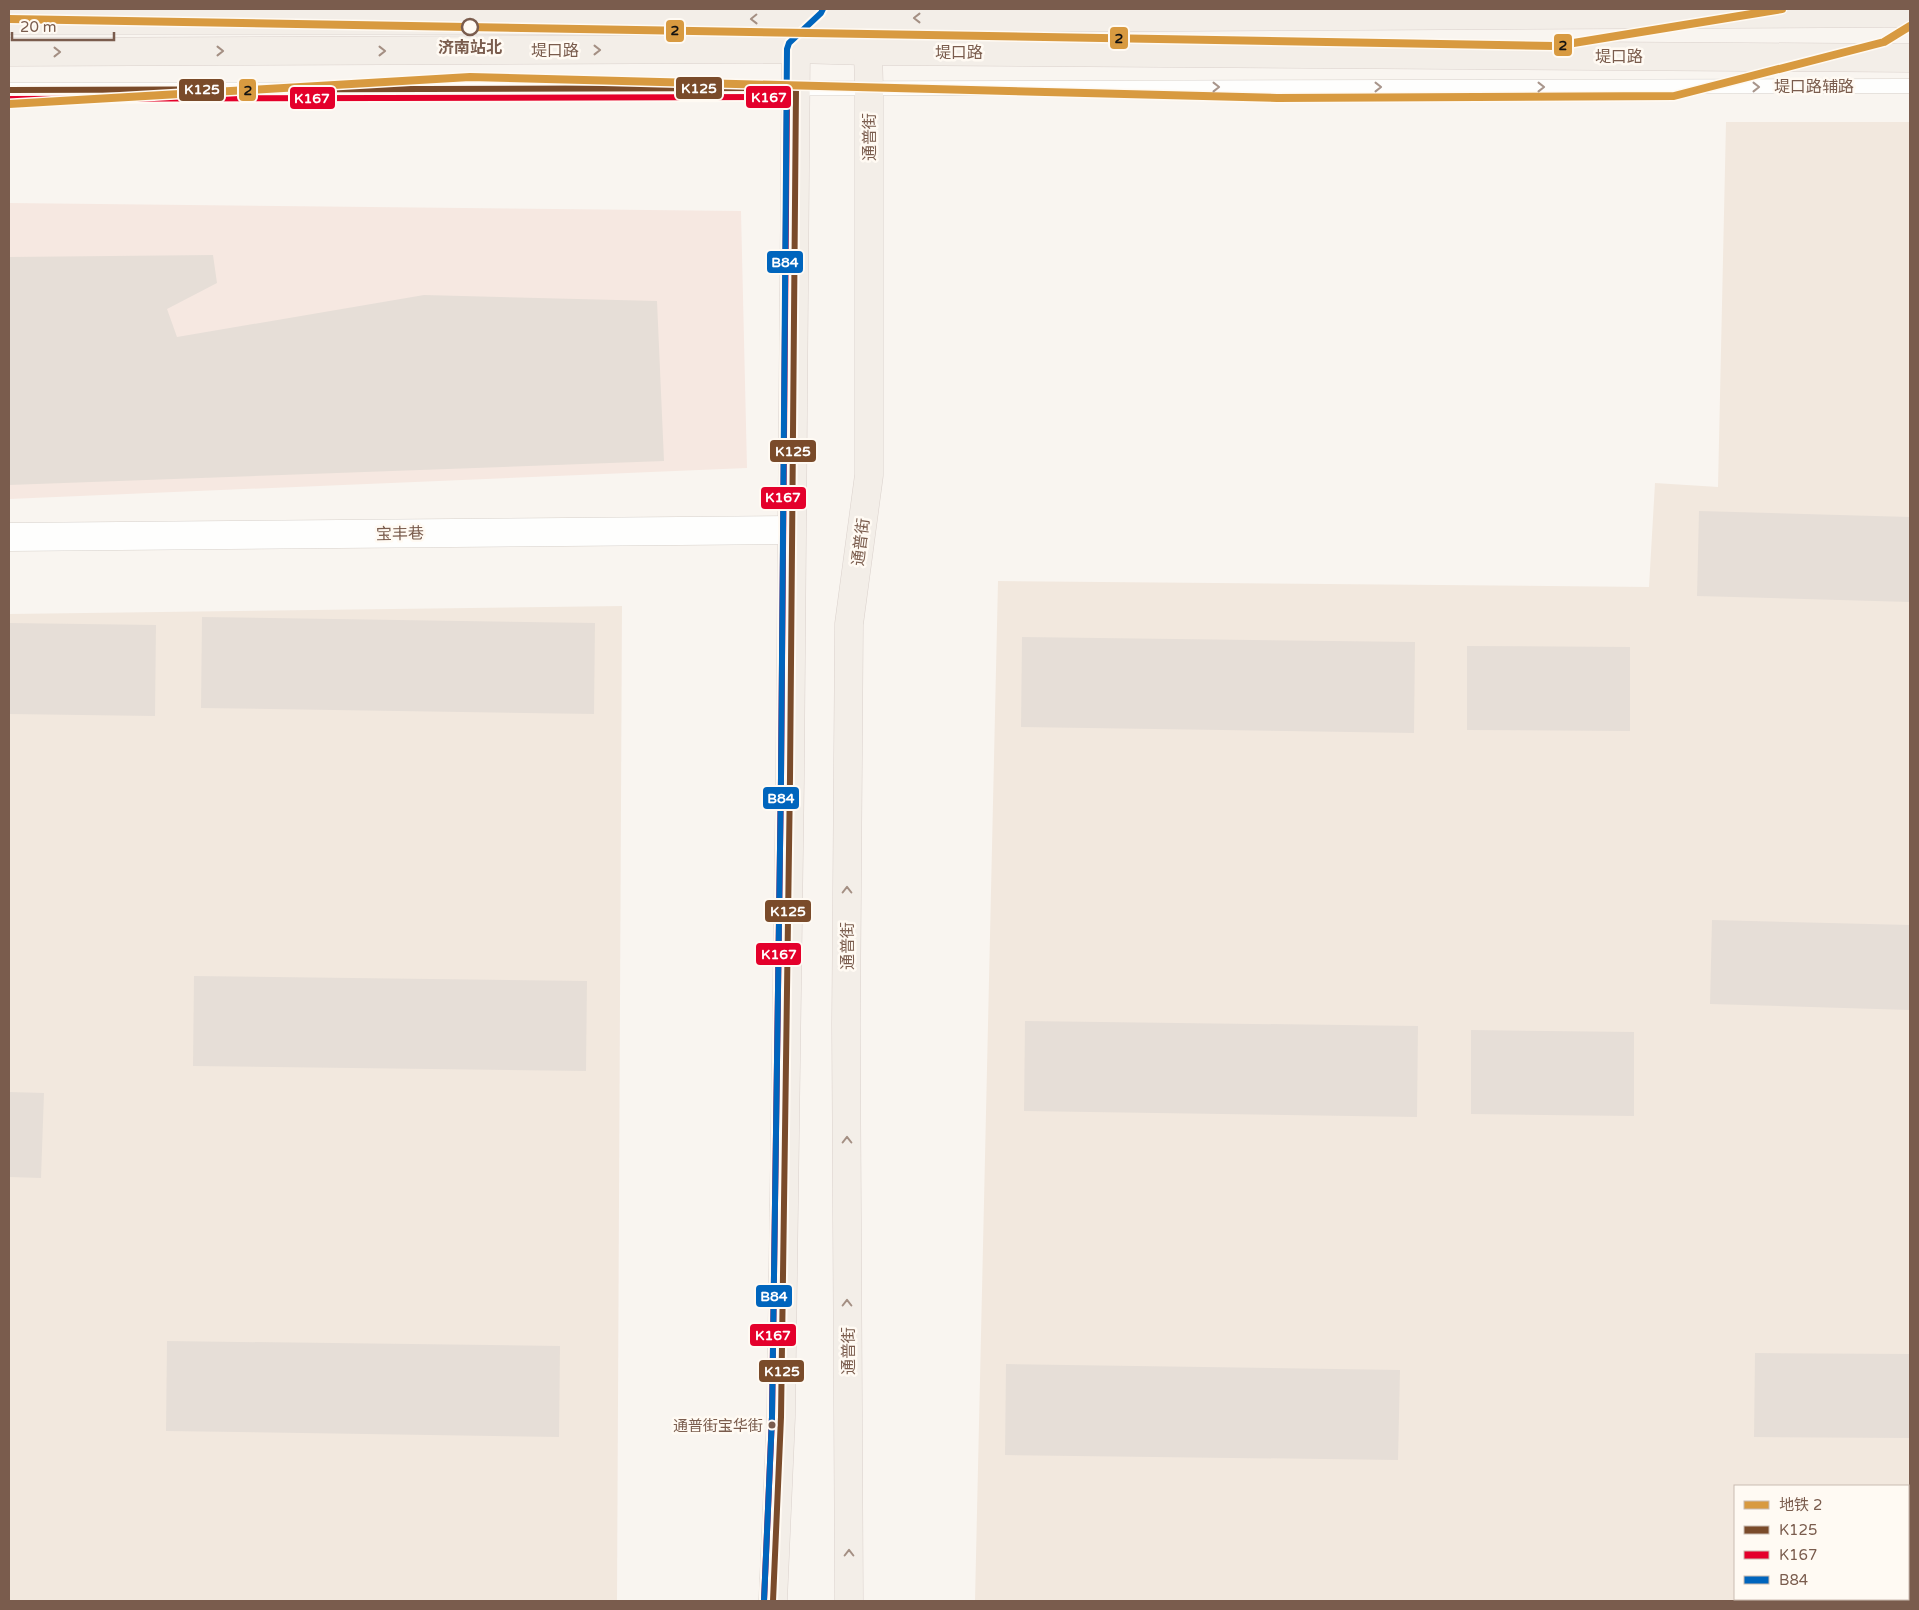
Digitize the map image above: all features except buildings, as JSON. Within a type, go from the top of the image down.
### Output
[{"type":"main road","name":"堤口路","points":[[9,20],[638,20],[1910,13]]},
{"type":"main road","points":[[773,1601],[781,1407],[790,778],[796,49],[828,18],[868,51]]},
{"type":"main road","name":"堤口路","points":[[9,52],[796,49],[1910,58]]},
{"type":"main road","name":"通普街","points":[[849,1601],[846,1024],[849,624],[869,475],[868,51]]},
{"type":"street","name":"宝丰巷","points":[[9,536],[791,530]]},
{"type":"lane","name":"堤口路辅路","points":[[9,90],[1910,86]]},
{"type":"shaded area","points":[[1726,122],[1910,122],[1910,1601],[975,1601],[998,581],[1649,587],[1655,483],[1718,487]]},
{"type":"shaded area","points":[[9,203],[741,211],[747,468],[9,499]]},
{"type":"shaded area","points":[[622,606],[617,1601],[9,1601],[9,614]]},
{"type":"metro line","name":"2","points":[[9,19],[1555,46],[1782,9]]},
{"type":"metro line","name":"2","points":[[9,104],[470,77],[1277,98],[1674,96],[1884,42],[1910,26]]},
{"type":"transit line","name":"B84","points":[[764,1601],[772,1417],[781,778],[787,49],[789,43],[823,9]]},
{"type":"transit line","name":"K125","points":[[9,90],[796,88],[790,778],[781,1417],[773,1601]]},
{"type":"transit line","name":"K167","points":[[9,99],[787,97],[781,778],[772,1417],[764,1601]]},
{"type":"place","name":"济南站北","points":[[470,27]]},
{"type":"place","name":"通普街宝华街","points":[[772,1425]]}]
